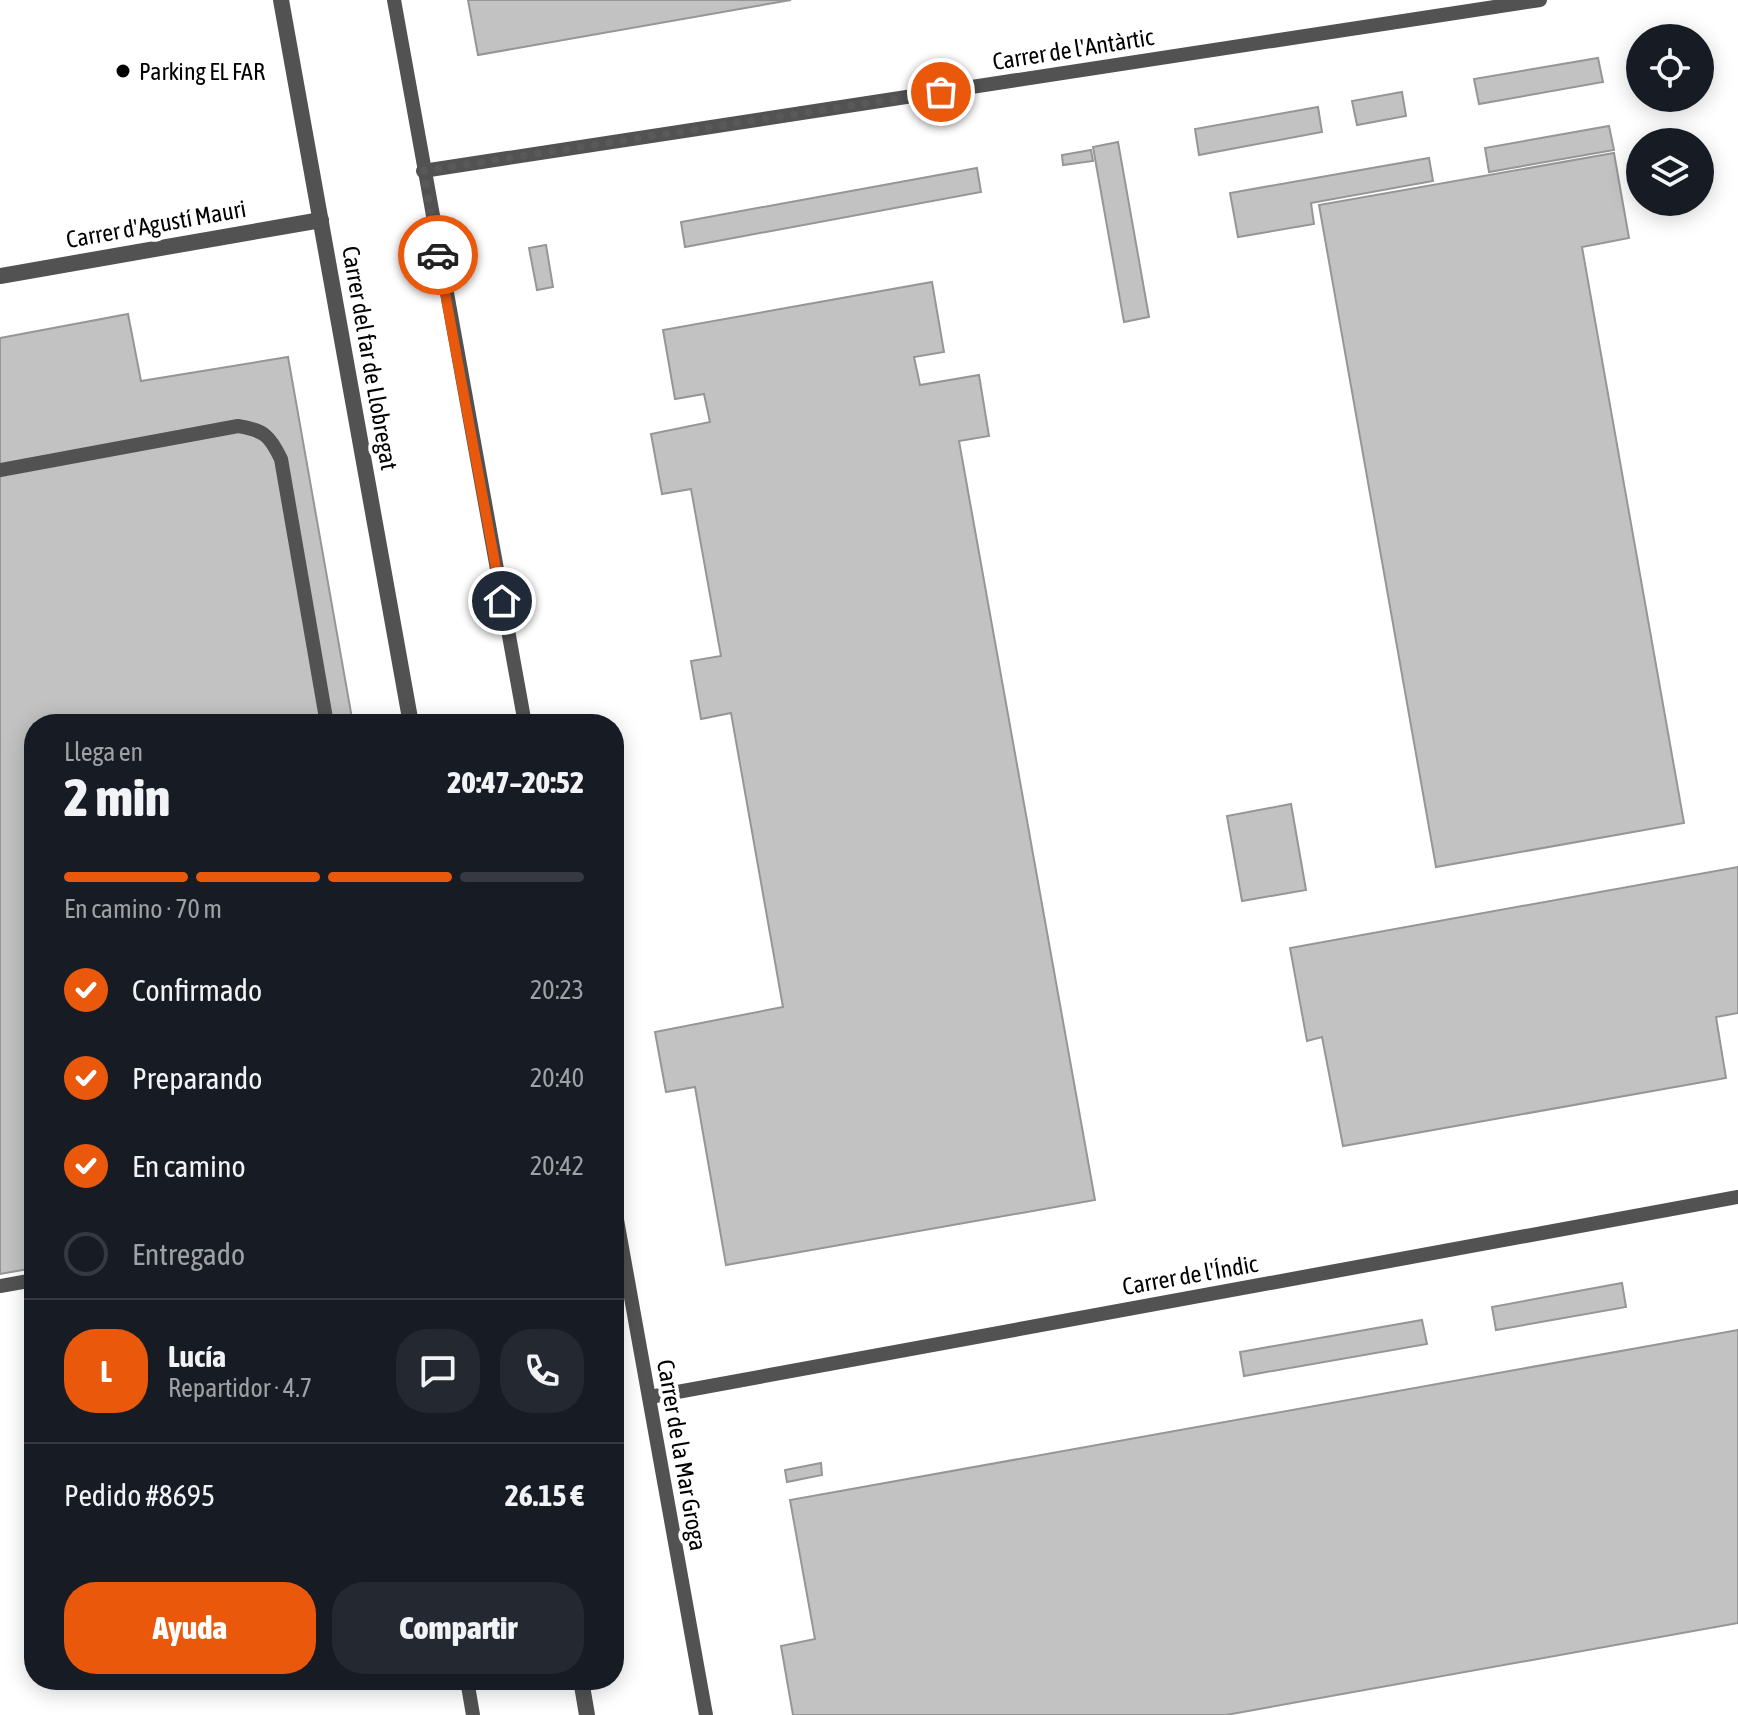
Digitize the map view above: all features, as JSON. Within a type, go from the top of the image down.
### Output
[{"type":"street","name":"Carrer del far de Llobregat","points":[[281,0],[409,714]]},
{"type":"street","name":"Carrer d'Agustí Mauri","points":[[0,276],[321,220]]},
{"type":"street","points":[[583,1690],[587,1715]]},
{"type":"lane","points":[[394,0],[523,714]]},
{"type":"lane","name":"Carrer de l'Antàrtic","points":[[423,171],[1540,0]]},
{"type":"lane","points":[[0,470],[238,426],[259,430],[273,443],[281,459],[325,714]]},
{"type":"lane","name":"Carrer de l'Índic","points":[[650,1397],[1738,1197]]},
{"type":"lane","name":"Carrer de la Mar Groga","points":[[624,1257],[706,1715]]},
{"type":"lane","points":[[0,1286],[24,1282]]},
{"type":"lane","points":[[469,1690],[473,1715]]},
{"type":"building","points":[[468,0],[791,0],[478,55]]},
{"type":"building","points":[[1598,58],[1603,82],[1479,104],[1474,79]]},
{"type":"building","points":[[1402,92],[1406,116],[1357,125],[1352,101]]},
{"type":"building","points":[[1318,107],[1322,132],[1199,155],[1195,129]]},
{"type":"building","points":[[1609,126],[1614,150],[1489,172],[1485,148]]},
{"type":"building","points":[[1118,142],[1149,317],[1124,322],[1093,147]]},
{"type":"building","points":[[1091,150],[1093,161],[1063,165],[1062,155]]},
{"type":"building","points":[[1614,153],[1629,238],[1582,247],[1684,823],[1436,867],[1319,205]]},
{"type":"building","points":[[1429,158],[1433,181],[1311,203],[1314,224],[1238,237],[1230,193]]},
{"type":"building","points":[[977,168],[981,192],[685,247],[681,222]]},
{"type":"building","points":[[546,245],[553,287],[537,290],[529,248]]},
{"type":"building","points":[[932,282],[944,352],[914,357],[920,385],[979,375],[989,436],[959,441],[1095,1200],[726,1265],[695,1087],[666,1092],[655,1032],[783,1007],[731,713],[701,719],[691,661],[721,656],[691,489],[662,494],[651,434],[710,422],[704,394],[675,399],[663,330]]},
{"type":"building","points":[[128,314],[141,381],[288,357],[351,714],[24,714],[24,1270],[0,1274],[0,338]]},
{"type":"building","points":[[1291,804],[1306,890],[1242,901],[1227,816]]},
{"type":"building","points":[[1738,867],[1738,1013],[1716,1017],[1726,1078],[1343,1146],[1322,1037],[1307,1041],[1290,948]]},
{"type":"building","points":[[1622,1283],[1626,1307],[1496,1330],[1492,1307]]},
{"type":"building","points":[[1422,1320],[1427,1344],[1244,1376],[1240,1352]]},
{"type":"building","points":[[1738,1330],[1738,1623],[1226,1715],[793,1715],[781,1646],[815,1639],[790,1500]]},
{"type":"building","points":[[821,1463],[822,1475],[787,1482],[785,1470]]},
{"type":"way so far","points":[[438,255],[423,171],[941,92]]},
{"type":"place","name":"Parking EL FAR","points":[[123,71]]},
{"type":"route","points":[[438,255],[502,601]]}]
